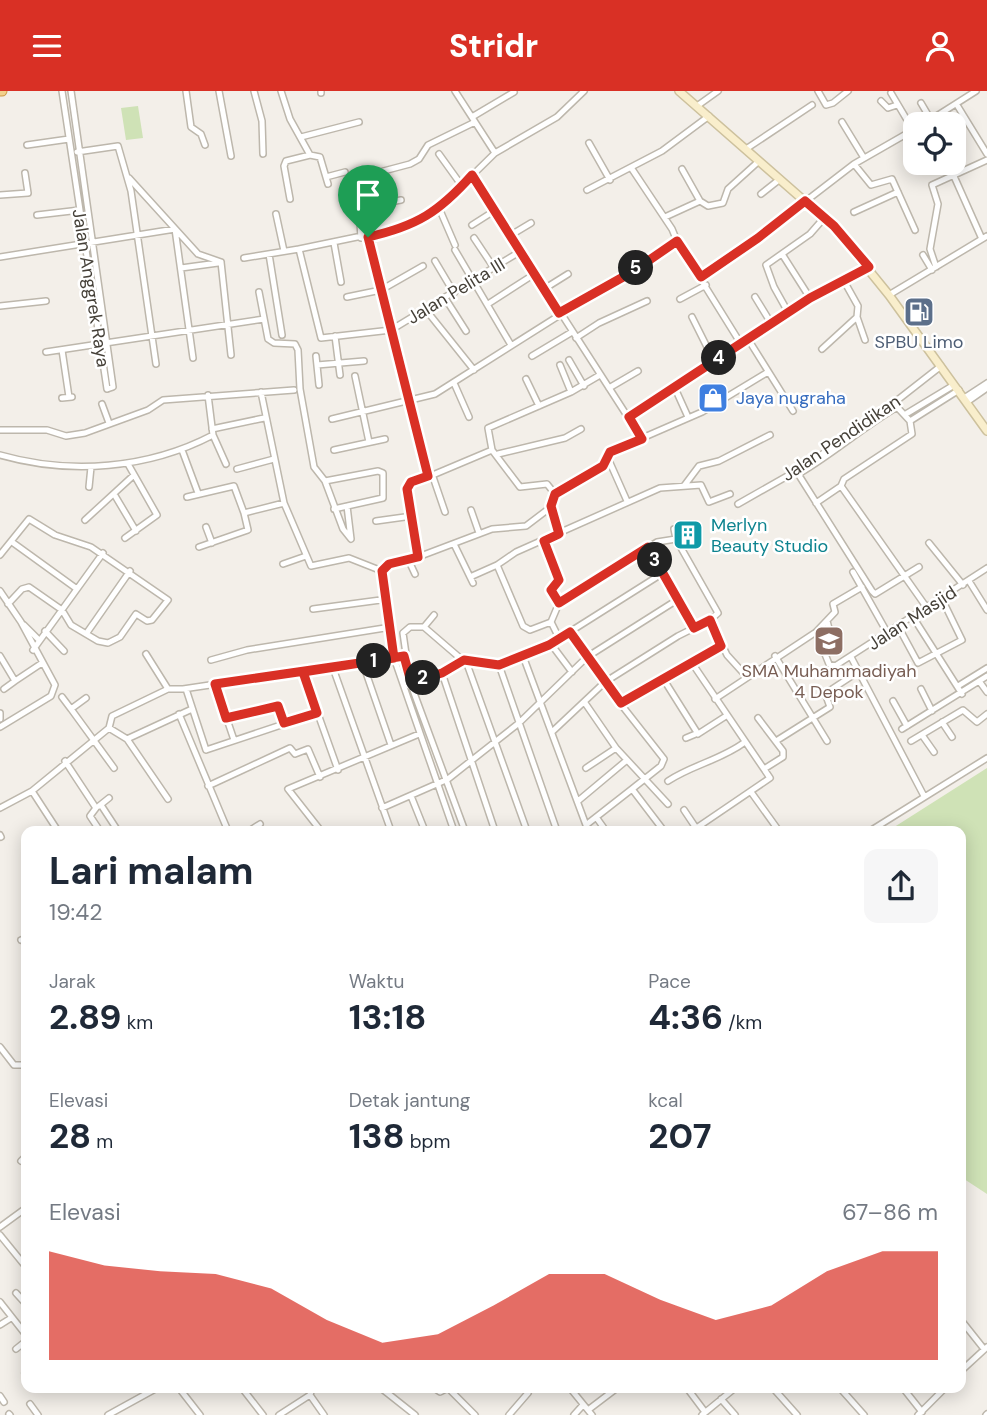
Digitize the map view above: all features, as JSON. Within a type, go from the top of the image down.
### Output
[{"type":"main road","points":[[679,91],[824,218],[869,267],[987,431]]},
{"type":"street","name":"Jalan Anggrek Raya","points":[[62,91],[83,244],[103,343],[113,387],[107,389],[103,343],[92,244],[71,91]]},
{"type":"street","points":[[186,91],[191,127],[201,134],[205,145]]},
{"type":"street","points":[[219,91],[231,156]]},
{"type":"street","points":[[254,91],[262,121],[262,154]]},
{"type":"street","points":[[281,91],[290,119],[310,155]]},
{"type":"street","points":[[455,91],[495,153]]},
{"type":"street","points":[[244,258],[368,237],[410,226],[439,208],[495,153],[557,117],[584,91]]},
{"type":"street","points":[[697,106],[718,91]]},
{"type":"street","points":[[818,91],[826,105],[830,105],[848,91]]},
{"type":"street","points":[[946,112],[976,91]]},
{"type":"street","points":[[361,238],[357,178],[410,164],[419,159],[428,145],[514,92]]},
{"type":"street","points":[[891,93],[903,114]]},
{"type":"street","points":[[881,101],[888,108],[897,105]]},
{"type":"street","points":[[921,103],[928,112]]},
{"type":"street","points":[[746,149],[812,105]]},
{"type":"street","points":[[957,105],[987,154]]},
{"type":"street","points":[[587,190],[632,169],[686,135],[709,116]]},
{"type":"street","points":[[301,137],[359,122]]},
{"type":"street","points":[[842,122],[863,158]]},
{"type":"street","points":[[701,277],[758,238],[854,164],[903,136]]},
{"type":"street","points":[[27,145],[76,138]]},
{"type":"street","points":[[589,143],[610,180]]},
{"type":"street","points":[[70,154],[118,146],[126,176],[156,364]]},
{"type":"street","points":[[439,154],[462,186]]},
{"type":"street","points":[[290,199],[284,166],[286,161],[310,155],[320,157],[327,181],[345,172]]},
{"type":"street","points":[[966,169],[987,160]]},
{"type":"street","points":[[682,169],[700,201],[708,206],[723,203],[728,189],[759,161]]},
{"type":"street","points":[[854,164],[866,183],[875,185],[890,178],[915,230]]},
{"type":"street","points":[[632,169],[665,217],[741,344]]},
{"type":"street","points":[[0,195],[28,194],[25,173]]},
{"type":"street","points":[[472,175],[642,439]]},
{"type":"street","points":[[934,269],[930,249],[937,204],[932,185],[951,175]]},
{"type":"street","points":[[889,295],[985,238],[954,175]]},
{"type":"street","points":[[126,176],[198,254],[221,262]]},
{"type":"street","points":[[761,194],[780,179]]},
{"type":"street","points":[[854,212],[898,192]]},
{"type":"street","points":[[357,208],[401,201]]},
{"type":"street","points":[[665,217],[700,201]]},
{"type":"street","points":[[439,208],[455,247],[511,345]]},
{"type":"street","points":[[37,215],[87,209]]},
{"type":"street","points":[[472,225],[494,211]]},
{"type":"street","points":[[276,215],[284,251]]},
{"type":"street","points":[[788,312],[766,265],[810,234],[824,218]]},
{"type":"street","points":[[511,235],[531,223]]},
{"type":"street","points":[[0,257],[175,229]]},
{"type":"street","points":[[175,229],[192,358]]},
{"type":"street","points":[[368,237],[407,402],[444,512]]},
{"type":"street","points":[[474,238],[494,268]]},
{"type":"street","points":[[332,419],[407,402],[454,383],[559,313],[632,272],[677,241]]},
{"type":"street","points":[[334,243],[341,282]]},
{"type":"street","points":[[299,249],[318,337],[391,330]]},
{"type":"street","name":"Jalan Pelita III","points":[[391,330],[521,251]]},
{"type":"street","points":[[269,254],[282,335]]},
{"type":"street","points":[[782,254],[810,298]]},
{"type":"street","points":[[923,255],[934,269]]},
{"type":"street","points":[[435,261],[454,293]]},
{"type":"street","points":[[181,268],[221,262]]},
{"type":"street","points":[[221,262],[231,355]]},
{"type":"street","points":[[347,297],[381,290],[423,266]]},
{"type":"street","points":[[629,417],[656,402],[674,386],[810,298],[869,267]]},
{"type":"street","points":[[488,304],[536,273]]},
{"type":"street","points":[[544,289],[568,274]]},
{"type":"street","points":[[844,281],[858,306],[857,317],[865,340]]},
{"type":"street","points":[[680,299],[706,285]]},
{"type":"street","points":[[259,292],[271,342],[295,344],[298,350],[314,467],[325,481],[334,509],[351,540],[347,506]]},
{"type":"street","points":[[755,297],[771,323]]},
{"type":"street","points":[[445,298],[466,331]]},
{"type":"street","points":[[0,306],[46,301]]},
{"type":"street","points":[[532,356],[647,301]]},
{"type":"street","points":[[426,310],[474,370]]},
{"type":"street","points":[[692,317],[714,361]]},
{"type":"street","points":[[822,349],[857,317]]},
{"type":"street","points":[[46,352],[264,319]]},
{"type":"street","points":[[335,337],[340,375]]},
{"type":"street","points":[[748,339],[793,411]]},
{"type":"street","points":[[62,350],[68,397]]},
{"type":"street","points":[[316,356],[320,385]]},
{"type":"street","points":[[569,360],[584,386]]},
{"type":"street","points":[[317,365],[364,361]]},
{"type":"street","points":[[560,365],[571,392]]},
{"type":"street","name":"Jalan Pendidikan","points":[[738,504],[815,460],[857,425],[895,402],[941,366]]},
{"type":"street","points":[[608,388],[638,371]]},
{"type":"street","points":[[382,571],[389,564],[418,557],[479,533],[526,526],[551,506],[555,494],[603,466],[607,456],[737,393],[768,372]]},
{"type":"street","points":[[555,494],[547,484],[520,487],[502,467],[488,428],[584,386],[600,375]]},
{"type":"street","points":[[355,376],[369,442]]},
{"type":"street","points":[[526,379],[539,406]]},
{"type":"street","points":[[454,383],[469,417]]},
{"type":"street","points":[[674,386],[688,417]]},
{"type":"street","points":[[966,400],[987,386]]},
{"type":"street","points":[[906,414],[956,388]]},
{"type":"street","points":[[910,421],[956,388]]},
{"type":"street","points":[[0,430],[47,430],[66,436],[148,410],[163,400],[294,390]]},
{"type":"street","points":[[261,392],[264,418],[284,503],[311,566],[349,558],[382,571]]},
{"type":"street","points":[[208,395],[213,432],[226,464]]},
{"type":"street","points":[[102,404],[109,423]]},
{"type":"street","points":[[816,503],[841,486],[844,479],[912,434],[910,421],[897,407],[800,473],[801,481],[872,591],[878,593],[919,567]]},
{"type":"street","points":[[0,455],[91,467],[128,464],[182,450],[213,432],[264,418]]},
{"type":"street","points":[[418,557],[409,485],[495,452],[565,438],[581,429]]},
{"type":"street","points":[[684,486],[699,466],[719,461],[770,435]]},
{"type":"street","points":[[334,450],[385,439]]},
{"type":"street","points":[[182,450],[198,493]]},
{"type":"street","points":[[607,456],[627,501]]},
{"type":"street","points":[[237,469],[274,459]]},
{"type":"street","points":[[125,538],[157,515],[128,464]]},
{"type":"street","points":[[89,487],[91,467]]},
{"type":"street","points":[[325,481],[382,471],[385,494],[383,498],[334,509]]},
{"type":"street","points":[[85,520],[134,475]]},
{"type":"street","points":[[454,544],[472,580],[516,552],[660,488],[701,485],[709,502],[730,494]]},
{"type":"street","points":[[187,497],[234,486],[244,513],[248,530],[199,547]]},
{"type":"street","points":[[841,486],[927,608]]},
{"type":"street","points":[[114,494],[136,531]]},
{"type":"street","points":[[244,513],[284,503]]},
{"type":"street","points":[[551,506],[559,534]]},
{"type":"street","points":[[471,510],[479,533]]},
{"type":"street","points":[[376,521],[412,516]]},
{"type":"street","points":[[0,555],[29,519],[55,535],[81,541],[130,571],[168,600],[152,620],[147,621],[136,614],[114,641],[98,641],[71,625],[62,610],[25,587],[22,577]]},
{"type":"street","points":[[206,527],[212,543]]},
{"type":"street","points":[[554,731],[605,682],[718,613],[676,540],[674,529]]},
{"type":"street","points":[[497,565],[523,626],[530,630],[551,621],[559,603],[648,547],[657,542],[676,540]]},
{"type":"street","points":[[544,541],[559,580],[551,590],[559,603]]},
{"type":"street","points":[[12,542],[77,589]]},
{"type":"street","points":[[929,543],[987,610]]},
{"type":"street","points":[[648,547],[694,628]]},
{"type":"street","points":[[33,650],[103,554]]},
{"type":"street","points":[[283,564],[306,556]]},
{"type":"street","points":[[408,559],[415,574]]},
{"type":"street","name":"Jalan Masjid","points":[[816,632],[831,667],[899,628],[987,568]]},
{"type":"street","points":[[86,634],[130,571]]},
{"type":"street","points":[[382,571],[388,599],[394,658],[452,826]]},
{"type":"street","points":[[853,572],[888,634]]},
{"type":"street","points":[[411,682],[442,673],[464,660],[499,665],[551,644],[663,573]]},
{"type":"street","points":[[8,604],[25,587]]},
{"type":"street","points":[[715,699],[775,656],[816,632],[835,612],[833,604],[862,587]]},
{"type":"street","points":[[0,591],[21,622],[39,640]]},
{"type":"street","points":[[313,609],[388,599]]},
{"type":"street","points":[[899,628],[916,662],[964,639],[942,599]]},
{"type":"street","points":[[382,808],[448,779],[519,723],[587,657],[677,600]]},
{"type":"street","points":[[424,627],[434,615]]},
{"type":"street","points":[[914,617],[962,694]]},
{"type":"street","points":[[710,620],[721,646],[747,677]]},
{"type":"street","points":[[551,621],[559,638]]},
{"type":"street","points":[[827,621],[833,644]]},
{"type":"street","points":[[0,727],[51,696],[55,685],[33,650],[21,622]]},
{"type":"street","points":[[211,660],[247,650],[391,627]]},
{"type":"street","points":[[463,826],[404,656],[402,633],[410,627],[424,627],[464,660],[525,826]]},
{"type":"street","points":[[45,631],[64,651]]},
{"type":"street","points":[[523,656],[554,731],[586,825],[663,765],[664,759],[570,632]]},
{"type":"street","points":[[551,644],[572,672]]},
{"type":"street","points":[[621,703],[721,646]]},
{"type":"street","points":[[146,654],[168,689]]},
{"type":"street","points":[[0,656],[15,681]]},
{"type":"street","points":[[0,808],[32,791],[65,761],[109,728],[111,716],[168,689],[186,689],[404,656]]},
{"type":"street","points":[[775,656],[827,741]]},
{"type":"street","points":[[851,657],[925,796]]},
{"type":"street","points":[[4,688],[42,663]]},
{"type":"street","points":[[692,663],[770,780],[700,826]]},
{"type":"street","points":[[363,664],[391,745]]},
{"type":"street","points":[[499,665],[556,826]]},
{"type":"street","points":[[333,668],[389,826]]},
{"type":"street","points":[[958,686],[987,668]]},
{"type":"street","points":[[303,672],[338,770]]},
{"type":"street","points":[[776,741],[830,707],[826,696],[829,691],[858,672]]},
{"type":"street","points":[[442,673],[493,826]]},
{"type":"street","points":[[893,701],[905,727],[987,676]]},
{"type":"street","points":[[664,680],[698,733]]},
{"type":"street","points":[[979,681],[987,692]]},
{"type":"street","points":[[215,684],[234,740]]},
{"type":"street","points":[[186,689],[206,750],[317,713]]},
{"type":"street","points":[[921,689],[932,711]]},
{"type":"street","points":[[62,697],[114,768]]},
{"type":"street","points":[[71,709],[86,698]]},
{"type":"street","points":[[585,703],[616,748],[668,804]]},
{"type":"street","points":[[226,718],[278,706],[284,723]]},
{"type":"street","points":[[109,728],[127,739],[192,709]]},
{"type":"street","points":[[911,741],[963,710],[977,722],[987,714]]},
{"type":"street","points":[[0,713],[0,719]]},
{"type":"street","points":[[179,714],[226,826]]},
{"type":"street","points":[[686,738],[726,716]]},
{"type":"street","points":[[758,718],[776,741],[783,757],[764,769]]},
{"type":"street","points":[[943,722],[952,737]]},
{"type":"street","points":[[317,826],[288,789],[419,734]]},
{"type":"street","points":[[922,735],[934,752]]},
{"type":"street","points":[[127,739],[168,799]]},
{"type":"street","points":[[668,781],[688,768],[745,743]]},
{"type":"street","points":[[208,786],[290,748],[295,754],[308,749],[320,777]]},
{"type":"street","points":[[586,768],[616,748]]},
{"type":"street","points":[[878,826],[987,758]]},
{"type":"street","points":[[578,801],[627,760]]},
{"type":"street","points":[[65,761],[114,826]]},
{"type":"street","points":[[632,789],[660,826]]},
{"type":"street","points":[[32,791],[55,826]]},
{"type":"street","points":[[751,792],[775,826]]},
{"type":"street","points":[[411,796],[423,826]]},
{"type":"street","points":[[97,826],[90,816],[109,798]]},
{"type":"street","points":[[684,810],[692,826]]},
{"type":"street","points":[[596,817],[602,826]]},
{"type":"street","points":[[0,1047],[14,1065],[21,1065]]},
{"type":"street","points":[[0,1227],[21,1212]]},
{"type":"street","points":[[0,1235],[21,1261]]},
{"type":"street","points":[[16,1293],[21,1298]]},
{"type":"street","points":[[0,1302],[21,1329]]},
{"type":"street","points":[[0,1325],[11,1318]]},
{"type":"street","points":[[966,1326],[986,1348],[966,1366]]},
{"type":"street","points":[[16,1349],[21,1345]]},
{"type":"street","points":[[111,1414],[149,1393]]},
{"type":"street","points":[[183,1393],[200,1415]]},
{"type":"street","points":[[246,1393],[263,1415]]},
{"type":"street","points":[[279,1415],[308,1393]]},
{"type":"street","points":[[312,1393],[324,1415]]},
{"type":"street","points":[[387,1393],[415,1415]]},
{"type":"street","points":[[455,1393],[475,1415]]},
{"type":"street","points":[[509,1415],[528,1393]]},
{"type":"street","points":[[574,1393],[590,1413],[612,1393]]},
{"type":"street","points":[[690,1393],[704,1414],[730,1393]]},
{"type":"street","points":[[777,1393],[797,1415]]},
{"type":"street","points":[[844,1393],[864,1415]]},
{"type":"street","points":[[906,1393],[920,1413],[940,1393]]},
{"type":"street","points":[[722,1399],[735,1415]]},
{"type":"street","points":[[30,1404],[38,1415]]},
{"type":"street","points":[[574,1415],[583,1405]]},
{"type":"green space","points":[[138,106],[143,138],[126,140],[121,108]]},
{"type":"green space","points":[[987,768],[987,1194],[966,1180],[966,826],[896,826]]},
{"type":"place","name":"SPBU Limo","points":[[919,312]]},
{"type":"place","name":"Jaya nugraha","points":[[713,398]]},
{"type":"place","name":"Merlyn Beauty Studio","points":[[688,535]]},
{"type":"place","name":"SMA Muhammadiyah 4 Depok","points":[[829,641]]},
{"type":"route","points":[[368,237],[402,229],[430,215],[472,175],[559,313],[632,272],[677,241],[701,277],[758,238],[805,201],[834,226],[869,267],[810,298],[665,392],[656,402],[629,417],[642,439],[610,452],[603,466],[555,494],[551,506],[559,534],[544,541],[559,580],[551,590],[559,603],[648,547],[694,628],[710,620],[721,646],[633,699],[621,703],[570,632],[549,645],[499,665],[464,660],[442,673],[411,682],[404,656],[363,664],[333,668],[303,672],[317,713],[284,723],[278,706],[226,718],[215,684],[303,672],[363,664],[394,658],[388,599],[382,571],[389,564],[418,557],[407,489],[411,482],[428,476],[407,402],[368,237]]}]
